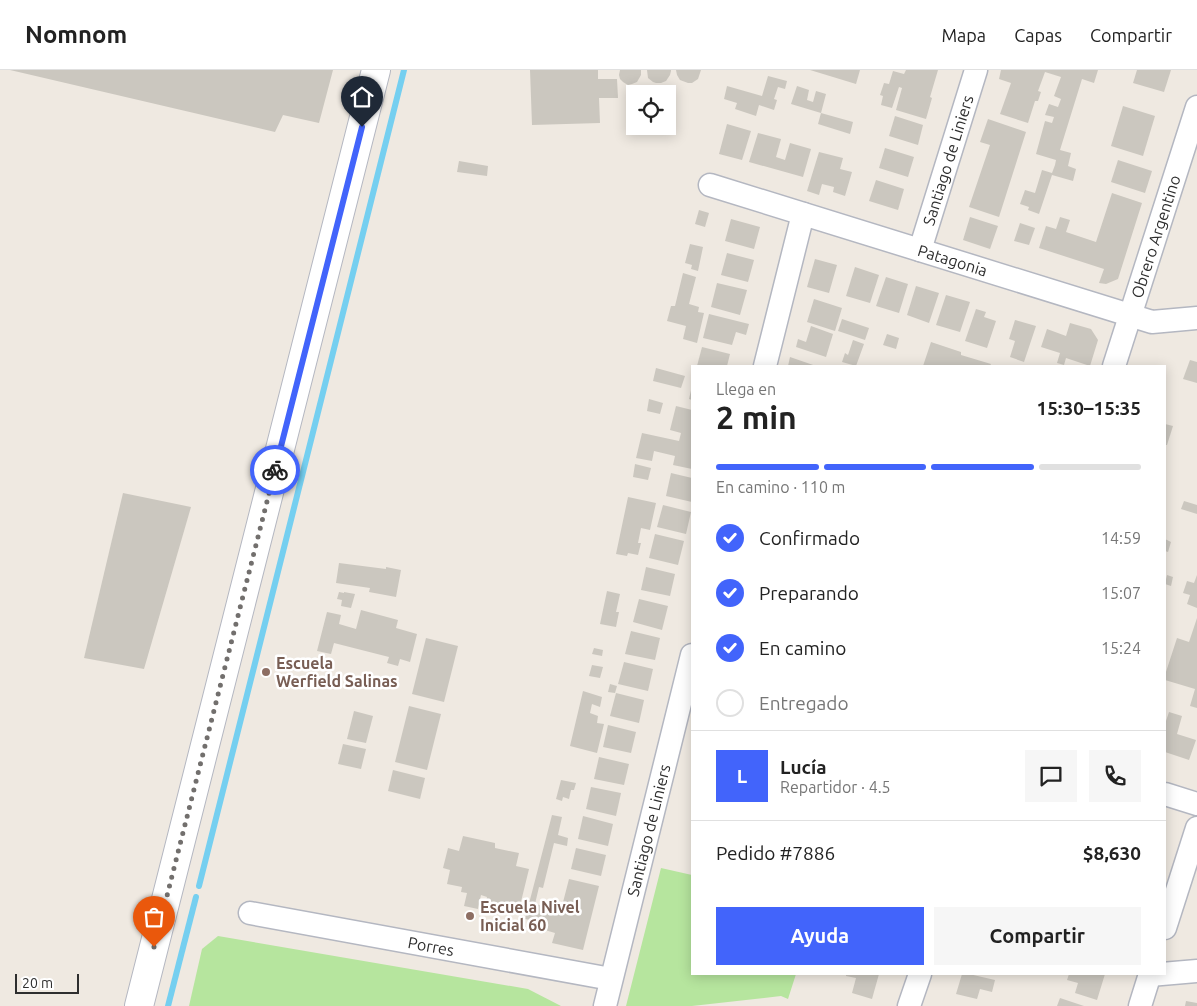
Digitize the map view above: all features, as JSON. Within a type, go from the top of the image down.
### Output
[{"type":"main road","points":[[139,1006],[376,70]]},
{"type":"street","name":"Santiago de Liniers","points":[[920,250],[976,70]]},
{"type":"street","name":"Obrero Argentino","points":[[1114,365],[1197,107]]},
{"type":"street","name":"Patagonia","points":[[710,185],[1130,316],[1152,322],[1197,318]]},
{"type":"street","points":[[765,365],[803,214]]},
{"type":"street","name":"Santiago de Liniers","points":[[604,1006],[691,659]]},
{"type":"street","points":[[1166,794],[1197,804]]},
{"type":"street","points":[[1166,925],[1197,828]]},
{"type":"street","name":"Porres","points":[[250,913],[611,979]]},
{"type":"street","points":[[1166,973],[1197,971]]},
{"type":"street","points":[[909,1006],[920,975]]},
{"type":"street","points":[[1140,1006],[1150,975]]},
{"type":"green space","points":[[661,868],[691,875],[691,975],[796,975],[788,999],[781,996],[692,1006],[626,1006]]},
{"type":"green space","points":[[218,936],[528,989],[561,1006],[189,1006],[202,949]]},
{"type":"building","points":[[10,70],[333,70],[319,123],[283,115],[275,132]]},
{"type":"building","points":[[530,70],[598,70],[598,79],[617,79],[618,98],[599,98],[600,123],[532,125]]},
{"type":"building","points":[[620,70],[641,70],[641,75],[637,82],[628,85],[620,79]]},
{"type":"building","points":[[647,70],[671,71],[666,81],[656,83],[648,78]]},
{"type":"building","points":[[676,70],[701,70],[698,79],[688,83],[680,80]]},
{"type":"building","points":[[810,70],[860,70],[856,84]]},
{"type":"building","points":[[906,70],[938,70],[926,119],[896,110],[902,88],[899,87],[892,108],[881,105],[883,96],[880,95],[884,83],[889,84],[893,71],[904,74]]},
{"type":"building","points":[[1001,70],[1098,70],[1094,83],[1082,79],[1060,150],[1071,153],[1068,166],[1076,169],[1073,181],[1052,175],[1039,214],[1028,210],[1029,207],[1020,204],[1025,190],[1035,193],[1042,170],[1052,173],[1055,165],[1056,160],[1036,154],[1045,121],[1052,123],[1054,117],[1045,115],[1049,104],[1058,107],[1061,99],[1054,96],[1061,77],[1045,72],[1038,91],[1041,92],[1038,101],[1035,101],[1028,123],[1000,114],[1011,83],[999,79]]},
{"type":"building","points":[[1137,70],[1171,70],[1164,92],[1133,83]]},
{"type":"building","points":[[768,76],[787,81],[785,89],[778,87],[774,99],[777,100],[774,110],[759,105],[756,116],[735,109],[737,103],[724,99],[727,86],[762,96]]},
{"type":"building","points":[[797,86],[809,90],[807,100],[813,102],[816,91],[826,94],[821,113],[791,104]]},
{"type":"building","points":[[1123,106],[1155,116],[1143,156],[1111,146]]},
{"type":"building","points":[[821,113],[853,122],[850,134],[818,124]]},
{"type":"building","points":[[895,116],[923,125],[918,145],[889,136]]},
{"type":"building","points":[[988,119],[1026,132],[999,217],[969,207],[990,145],[980,142]]},
{"type":"building","points":[[727,124],[751,131],[742,160],[719,154]]},
{"type":"building","points":[[758,133],[781,139],[776,157],[785,160],[790,143],[811,149],[803,177],[749,162]]},
{"type":"building","points":[[885,148],[914,157],[908,177],[879,168]]},
{"type":"building","points":[[819,152],[843,158],[840,169],[852,172],[845,196],[833,192],[834,187],[822,184],[819,195],[807,191]]},
{"type":"building","points":[[1118,160],[1152,171],[1145,193],[1111,182]]},
{"type":"building","points":[[459,161],[488,166],[487,176],[457,172]]},
{"type":"building","points":[[876,180],[904,189],[898,210],[869,201]]},
{"type":"building","points":[[1112,193],[1142,203],[1118,279],[1106,284],[1099,283],[1104,269],[1039,248],[1046,226],[1056,229],[1060,217],[1070,220],[1066,232],[1096,242]]},
{"type":"building","points":[[699,210],[709,213],[705,227],[695,224]]},
{"type":"building","points":[[970,217],[998,226],[990,249],[963,240]]},
{"type":"building","points":[[731,219],[760,227],[754,249],[725,241]]},
{"type":"building","points":[[1020,223],[1035,228],[1029,245],[1014,241]]},
{"type":"building","points":[[690,244],[703,247],[698,271],[691,269],[692,265],[685,263]]},
{"type":"building","points":[[727,253],[754,260],[748,282],[721,275]]},
{"type":"building","points":[[815,259],[837,265],[829,293],[807,287]]},
{"type":"building","points":[[855,267],[879,275],[870,303],[846,296]]},
{"type":"building","points":[[683,273],[696,277],[689,304],[699,307],[698,312],[704,313],[697,343],[683,339],[686,326],[667,321],[671,306],[675,306]]},
{"type":"building","points":[[886,277],[908,284],[899,313],[876,306]]},
{"type":"building","points":[[717,283],[747,290],[740,315],[711,307]]},
{"type":"building","points":[[916,286],[939,293],[929,323],[907,315]]},
{"type":"building","points":[[946,295],[970,302],[960,332],[936,325]]},
{"type":"building","points":[[814,299],[842,308],[835,331],[807,322]]},
{"type":"building","points":[[976,309],[986,312],[984,317],[996,321],[987,348],[965,341]]},
{"type":"building","points":[[709,314],[749,324],[746,335],[736,332],[732,345],[703,338]]},
{"type":"building","points":[[842,319],[869,328],[865,340],[838,331]]},
{"type":"building","points":[[1015,320],[1036,326],[1024,362],[1010,357],[1015,341],[1009,339]]},
{"type":"building","points":[[1070,323],[1091,329],[1098,340],[1090,365],[1066,358],[1064,365],[1057,363],[1060,353],[1041,347],[1047,329],[1066,336]]},
{"type":"building","points":[[811,326],[833,334],[826,357],[796,347],[798,339],[806,342]]},
{"type":"building","points":[[887,334],[899,338],[896,349],[883,345]]},
{"type":"building","points":[[853,340],[864,344],[856,365],[842,362],[845,353],[848,355]]},
{"type":"building","points":[[931,342],[961,352],[961,355],[991,364],[990,365],[923,365]]},
{"type":"building","points":[[702,347],[730,354],[727,365],[697,365]]},
{"type":"building","points":[[790,357],[813,365],[788,365]]},
{"type":"building","points":[[1190,360],[1197,362],[1197,383],[1183,379]]},
{"type":"building","points":[[656,368],[685,376],[681,388],[653,381]]},
{"type":"building","points":[[649,399],[663,403],[660,414],[647,411]]},
{"type":"building","points":[[676,406],[691,410],[691,469],[673,465],[675,456],[654,451],[652,461],[636,458],[642,433],[679,441],[681,433],[670,430]]},
{"type":"building","points":[[1166,424],[1173,426],[1166,445]]},
{"type":"building","points":[[635,464],[651,468],[648,480],[633,477]]},
{"type":"building","points":[[671,473],[691,478],[691,502],[666,496]]},
{"type":"building","points":[[123,493],[191,507],[144,669],[84,658]]},
{"type":"building","points":[[628,497],[656,503],[650,530],[641,528],[638,543],[641,543],[638,555],[628,553],[627,556],[616,554]]},
{"type":"building","points":[[1184,501],[1197,505],[1197,514],[1181,509]]},
{"type":"building","points":[[663,505],[691,512],[686,534],[657,527]]},
{"type":"building","points":[[655,534],[684,541],[678,565],[649,558]]},
{"type":"building","points":[[1166,540],[1171,542],[1168,552],[1166,551]]},
{"type":"building","points":[[339,563],[401,570],[396,597],[369,592],[370,588],[336,583]]},
{"type":"building","points":[[646,567],[675,574],[670,596],[641,590]]},
{"type":"building","points":[[1167,575],[1173,577],[1171,586],[1166,584]]},
{"type":"building","points":[[1197,575],[1197,608],[1187,604],[1190,595],[1183,593],[1187,581],[1194,583]]},
{"type":"building","points":[[607,591],[620,594],[616,612],[619,612],[616,627],[600,624]]},
{"type":"building","points":[[339,592],[355,594],[351,608],[341,606],[342,600],[337,599]]},
{"type":"building","points":[[639,599],[668,606],[662,630],[633,622]]},
{"type":"building","points":[[361,610],[398,620],[396,628],[417,634],[410,662],[400,659],[398,666],[387,663],[389,657],[334,643],[331,654],[317,651],[327,612],[341,615],[339,624],[356,629]]},
{"type":"building","points":[[1197,618],[1197,708],[1190,706],[1195,689],[1166,680],[1166,672],[1177,638],[1189,642]]},
{"type":"building","points":[[631,631],[660,638],[655,660],[625,654]]},
{"type":"building","points":[[426,638],[458,646],[444,702],[412,694]]},
{"type":"building","points":[[594,648],[603,650],[602,656],[592,654]]},
{"type":"building","points":[[624,662],[653,669],[648,691],[618,684]]},
{"type":"building","points":[[592,665],[603,667],[600,678],[589,676]]},
{"type":"building","points":[[610,684],[617,686],[615,693],[608,692]]},
{"type":"building","points":[[583,691],[602,697],[600,707],[592,704],[590,713],[598,716],[597,723],[604,724],[597,753],[570,746]]},
{"type":"building","points":[[616,693],[644,700],[639,723],[610,716]]},
{"type":"building","points":[[409,706],[441,714],[427,770],[395,762]]},
{"type":"building","points":[[354,711],[373,716],[366,743],[347,739]]},
{"type":"building","points":[[1169,712],[1182,716],[1177,734],[1196,740],[1189,760],[1166,752],[1166,721]]},
{"type":"building","points":[[608,725],[636,732],[631,753],[603,747]]},
{"type":"building","points":[[343,744],[366,749],[361,769],[338,764]]},
{"type":"building","points":[[599,757],[629,764],[624,785],[594,779]]},
{"type":"building","points":[[393,770],[425,778],[420,799],[388,791]]},
{"type":"building","points":[[561,780],[576,783],[574,790],[571,790],[569,799],[563,797],[562,801],[556,799]]},
{"type":"building","points":[[591,787],[621,793],[616,816],[586,809]]},
{"type":"building","points":[[552,815],[562,817],[558,835],[568,838],[567,846],[554,843],[543,888],[539,887],[535,904],[561,910],[569,879],[599,886],[583,950],[552,943],[555,933],[545,930],[546,923],[525,919]]},
{"type":"building","points":[[583,816],[613,824],[608,846],[578,839]]},
{"type":"building","points":[[463,836],[495,843],[495,848],[519,853],[516,866],[529,869],[518,914],[485,907],[487,897],[481,895],[478,909],[464,906],[467,893],[461,892],[462,887],[447,884],[450,870],[443,868],[448,848],[459,851]]},
{"type":"building","points":[[576,848],[606,855],[601,876],[571,869]]},
{"type":"building","points":[[879,975],[872,999],[852,993],[856,978],[846,976]]},
{"type":"building","points":[[962,975],[973,975],[995,980],[992,992],[980,989],[977,999],[956,994]]},
{"type":"building","points":[[1069,975],[1105,975],[1097,1000],[1075,993],[1078,983],[1067,980]]},
{"type":"building","points":[[1060,998],[1084,1006],[1057,1006]]},
{"type":"building","points":[[1186,1001],[1197,1003],[1197,1006],[1185,1006]]},
{"type":"waterway","points":[[199,886],[404,70]]},
{"type":"waterway","points":[[168,1006],[196,897]]},
{"type":"way so far","points":[[154,947],[275,470]]},
{"type":"place","name":"Escuela Werfield Salinas","points":[[266,672]]},
{"type":"place","name":"Escuela Nivel Inicial 60","points":[[470,916]]},
{"type":"route","points":[[275,470],[362,127]]}]
